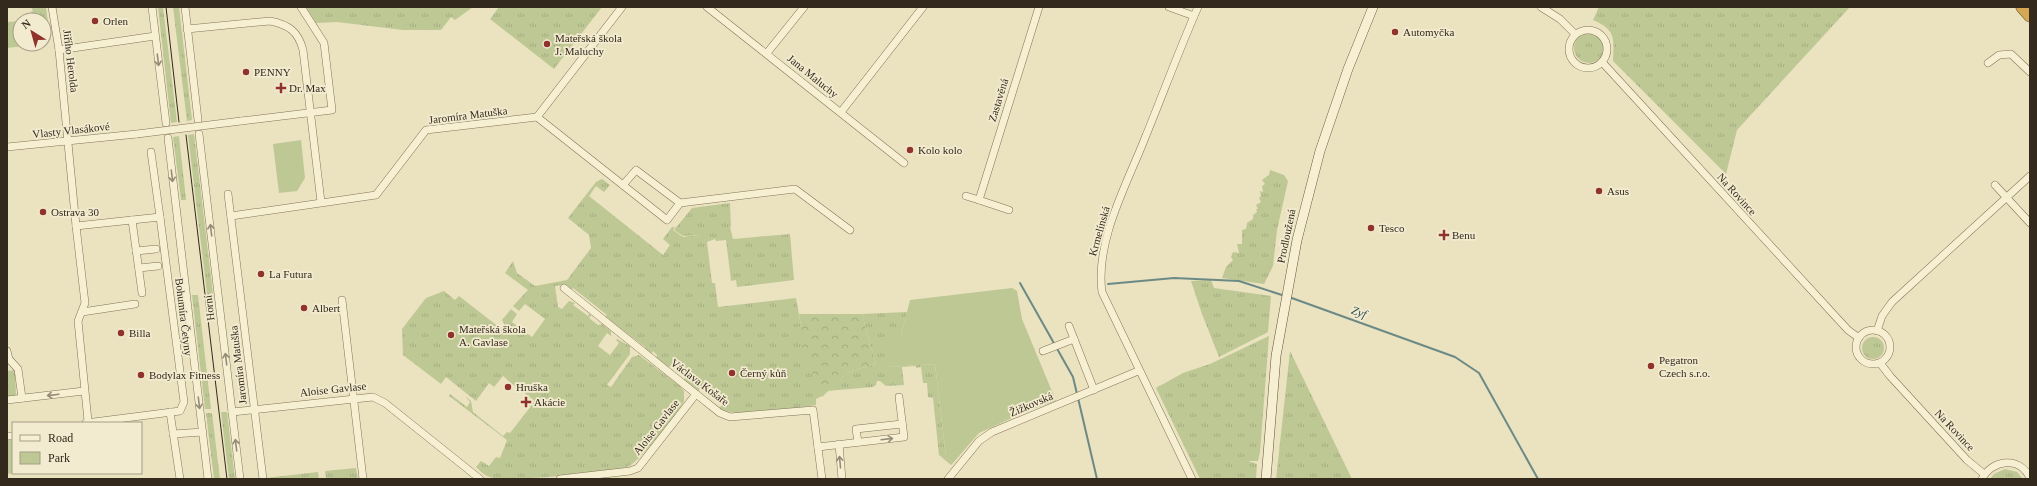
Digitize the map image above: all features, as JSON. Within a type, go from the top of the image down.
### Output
[{"type":"highway","points":[[2022,7],[2030,16]]},
{"type":"main road","name":"Prodloužená","points":[[1266,479],[1276,356],[1288,285],[1308,195],[1320,150],[1348,69],[1373,7]]},
{"type":"street","name":"Jiřího Herolda","points":[[52,7],[59,50],[68,141]]},
{"type":"street","points":[[152,7],[166,124]]},
{"type":"street","points":[[185,7],[198,120]]},
{"type":"street","name":"Vlasty Vlasákové","points":[[7,148],[332,110],[324,43],[301,7]]},
{"type":"street","points":[[622,7],[537,117],[667,220],[680,203]]},
{"type":"street","name":"Jana Maluchy","points":[[708,7],[904,163]]},
{"type":"street","points":[[767,53],[804,7]]},
{"type":"street","points":[[841,112],[923,7]]},
{"type":"street","name":"Zastavěná","points":[[979,200],[1039,7]]},
{"type":"street","points":[[1169,7],[1194,16]]},
{"type":"street","name":"Krmelínská","points":[[1192,479],[1138,371],[1102,292],[1100,279],[1107,236],[1198,7]]},
{"type":"street","points":[[1540,7],[1560,19],[1575,34]]},
{"type":"street","points":[[188,29],[270,21],[281,23],[293,30],[300,38],[304,50],[321,202]]},
{"type":"street","points":[[1587,29],[1600,33],[1607,44],[1608,51],[1602,62],[1593,68],[1588,68],[1574,62],[1569,53],[1569,46],[1575,34],[1587,29]]},
{"type":"street","points":[[59,50],[155,36]]},
{"type":"street","points":[[1988,63],[1999,55],[2011,54],[2030,72]]},
{"type":"street","name":"Na Rovince","points":[[1602,62],[1848,330],[1859,338]]},
{"type":"street","name":"Jaromíra Matuška","points":[[263,479],[231,216],[376,195],[426,130],[537,117]]},
{"type":"street","name":"Horní","points":[[199,134],[240,479]]},
{"type":"street","name":"Horní","points":[[168,138],[208,479]]},
{"type":"street","name":"Bohumíra Četyny","points":[[68,141],[85,303],[78,321],[87,422],[180,411],[184,402],[160,218]]},
{"type":"street","points":[[76,226],[160,218],[151,152]]},
{"type":"street","points":[[623,185],[636,170],[680,203],[795,189],[850,230]]},
{"type":"street","points":[[1877,331],[1882,316],[1892,302],[2030,176]]},
{"type":"street","points":[[1995,185],[2030,224]]},
{"type":"street","points":[[228,194],[231,216]]},
{"type":"street","points":[[966,196],[1009,210]]},
{"type":"street","points":[[132,220],[142,292]]},
{"type":"street","points":[[136,251],[156,249]]},
{"type":"street","points":[[139,268],[158,266]]},
{"type":"street","name":"Václava Košaře","points":[[564,288],[696,394],[730,417],[813,410],[822,479]]},
{"type":"street","points":[[342,300],[363,479]]},
{"type":"street","points":[[82,312],[135,304]]},
{"type":"street","points":[[1069,326],[1094,390]]},
{"type":"street","points":[[1877,331],[1886,336],[1890,345],[1888,355],[1880,362],[1870,364],[1860,358],[1856,349],[1859,338],[1867,332],[1877,331]]},
{"type":"street","points":[[1043,351],[1074,339]]},
{"type":"street","points":[[7,351],[9,359],[18,368],[22,398]]},
{"type":"street","name":"Na Rovince","points":[[1880,362],[1890,376],[1983,476]]},
{"type":"street","name":"Žižkovská","points":[[948,479],[979,441],[992,432],[1138,371]]},
{"type":"street","points":[[7,400],[84,391]]},
{"type":"street","name":"Aloise Gavlase","points":[[560,479],[596,477],[630,471],[638,468],[696,394]]},
{"type":"street","name":"Aloise Gavlase","points":[[232,412],[353,397],[373,397],[379,399],[480,479]]},
{"type":"street","points":[[818,447],[904,437],[899,397]]},
{"type":"street","points":[[170,412],[180,479]]},
{"type":"street","points":[[858,442],[856,429],[902,424]]},
{"type":"street","points":[[173,434],[203,432]]},
{"type":"street","points":[[839,444],[842,479]]},
{"type":"street","points":[[1983,476],[1993,465],[2005,462],[2016,464],[2028,469],[2030,478]]},
{"type":"green space","points":[[31,7],[46,7],[47,12],[31,12],[33,11]]},
{"type":"green space","points":[[158,7],[163,7],[177,122],[171,123]]},
{"type":"green space","points":[[173,7],[179,7],[192,120],[187,121]]},
{"type":"green space","points":[[306,7],[473,7],[455,20],[451,17],[441,30],[403,30],[337,22],[316,23]]},
{"type":"green space","name":"Mateřská škola J. Maluchy","points":[[499,7],[602,7],[554,69],[490,19]]},
{"type":"green space","points":[[1599,7],[1850,7],[1737,130],[1726,174],[1613,61],[1614,46],[1610,31],[1593,20]]},
{"type":"green space","points":[[7,22],[12,22],[12,47],[7,48]]},
{"type":"green space","points":[[1589,33],[1600,37],[1604,48],[1600,59],[1589,63],[1578,59],[1574,48],[1578,37]]},
{"type":"green space","points":[[194,134],[214,302],[208,302],[188,135]]},
{"type":"green space","points":[[179,136],[186,200],[181,200],[173,137]]},
{"type":"green space","points":[[301,140],[305,178],[297,191],[279,193],[273,144]]},
{"type":"green space","points":[[1270,170],[1284,175],[1288,181],[1277,230],[1273,266],[1264,284],[1222,278],[1226,267],[1233,260],[1231,257],[1233,252],[1239,253],[1237,244],[1242,244],[1242,230],[1246,229],[1247,223],[1253,219],[1253,215],[1257,212],[1256,209],[1258,209],[1256,205],[1261,202],[1259,198],[1261,196],[1260,191],[1263,192],[1262,186],[1265,184],[1262,180],[1269,175]]},
{"type":"green space","points":[[602,179],[610,185],[604,192],[596,186],[589,196],[663,255],[670,245],[663,239],[672,227],[675,227],[673,230],[683,237],[701,235],[683,236],[674,230],[692,208],[730,203],[730,227],[733,239],[790,234],[794,280],[737,287],[736,280],[731,281],[726,240],[716,241],[715,239],[707,242],[712,283],[715,283],[718,307],[796,298],[801,326],[796,329],[822,396],[816,399],[816,405],[766,412],[739,413],[719,408],[723,404],[701,387],[698,392],[683,380],[687,376],[672,364],[668,368],[656,359],[657,355],[653,351],[651,354],[645,350],[645,347],[605,317],[607,315],[573,288],[570,291],[562,285],[555,286],[558,307],[562,309],[569,301],[575,303],[573,305],[588,316],[589,314],[591,315],[589,318],[598,325],[602,324],[611,331],[611,336],[607,333],[598,346],[610,355],[619,343],[616,340],[617,339],[630,346],[630,354],[607,385],[611,387],[632,357],[639,355],[680,386],[684,391],[684,401],[659,436],[635,462],[629,466],[605,471],[540,478],[504,479],[489,477],[476,467],[481,461],[489,466],[496,457],[500,458],[507,440],[449,396],[450,394],[467,407],[470,402],[465,396],[471,401],[473,412],[503,436],[507,432],[510,433],[535,401],[522,391],[521,386],[516,387],[503,376],[494,387],[489,383],[476,401],[446,377],[441,384],[403,355],[402,329],[426,298],[444,291],[455,300],[459,296],[504,331],[506,328],[502,320],[511,309],[517,314],[512,322],[532,337],[545,319],[525,304],[519,311],[513,306],[528,290],[505,273],[513,261],[517,273],[535,286],[567,280],[591,248],[589,235],[568,218],[596,182]]},
{"type":"green space","points":[[1211,280],[1214,288],[1271,296],[1268,332],[1219,357],[1191,281]]},
{"type":"green space","points":[[1012,288],[1017,291],[1022,319],[1056,401],[1027,411],[979,433],[953,463],[946,457],[935,364],[888,367],[885,338],[901,336],[910,300]]},
{"type":"green space","points":[[192,295],[198,295],[211,409],[205,409]]},
{"type":"green space","points":[[907,312],[901,336],[888,367],[935,364],[946,457],[953,463],[951,465],[939,455],[933,398],[928,397],[927,383],[923,383],[921,367],[902,367],[904,385],[886,386],[880,381],[877,381],[876,385],[873,387],[827,391],[848,372],[876,364],[862,314]]},
{"type":"green space","points":[[799,314],[862,314],[876,364],[848,372],[822,397],[795,329],[801,326]]},
{"type":"green space","points":[[1269,336],[1260,452],[1258,461],[1248,461],[1257,464],[1256,479],[1200,479],[1156,388],[1183,373],[1210,364]]},
{"type":"green space","points":[[1869,337],[1877,337],[1884,344],[1884,352],[1877,359],[1869,359],[1862,352],[1862,344]]},
{"type":"green space","points":[[1290,351],[1352,479],[1276,479]]},
{"type":"green space","points":[[15,370],[16,394],[13,397],[7,398],[7,371]]},
{"type":"green space","points":[[221,412],[227,412],[235,479],[229,479]]},
{"type":"green space","points":[[206,413],[212,413],[220,479],[214,479]]},
{"type":"green space","points":[[12,438],[12,473],[7,474],[7,439]]},
{"type":"green space","points":[[356,468],[358,479],[326,479],[325,471]]},
{"type":"green space","points":[[2005,469],[2017,472],[2023,479],[1990,479],[1994,474]]},
{"type":"green space","points":[[318,472],[319,479],[266,478]]},
{"type":"waterway","name":"Zyf","points":[[1108,284],[1174,278],[1239,281],[1285,296]]},
{"type":"waterway","points":[[1020,283],[1073,377],[1077,394]]},
{"type":"waterway","name":"Zyf","points":[[1289,297],[1455,357],[1479,373],[1538,479]]},
{"type":"waterway","points":[[1078,398],[1097,479]]},
{"type":"tram line","points":[[166,7],[179,122]]},
{"type":"tram line","points":[[186,135],[227,479]]},
{"type":"place","name":"Orlen","points":[[95,21]]},
{"type":"place","name":"Automyčka","points":[[1395,32]]},
{"type":"place","name":"Mateřská škola J. Maluchy","points":[[547,44]]},
{"type":"place","name":"PENNY","points":[[246,72]]},
{"type":"place","name":"Dr. Max","points":[[281,88]]},
{"type":"place","name":"Kolo kolo","points":[[910,150]]},
{"type":"place","name":"Asus","points":[[1599,191]]},
{"type":"place","name":"Ostrava 30","points":[[43,212]]},
{"type":"place","name":"Tesco","points":[[1371,228]]},
{"type":"place","name":"Benu","points":[[1444,235]]},
{"type":"place","name":"La Futura","points":[[261,274]]},
{"type":"place","name":"Albert","points":[[304,308]]},
{"type":"place","name":"Billa","points":[[121,333]]},
{"type":"place","name":"Mateřská škola A. Gavlase","points":[[451,335]]},
{"type":"place","name":"Pegatron Czech s.r.o.","points":[[1651,366]]},
{"type":"place","name":"Černý kůň","points":[[732,373]]},
{"type":"place","name":"Bodylax Fitness","points":[[141,375]]},
{"type":"place","name":"Hruška","points":[[508,387]]},
{"type":"place","name":"Akácie","points":[[526,402]]}]
